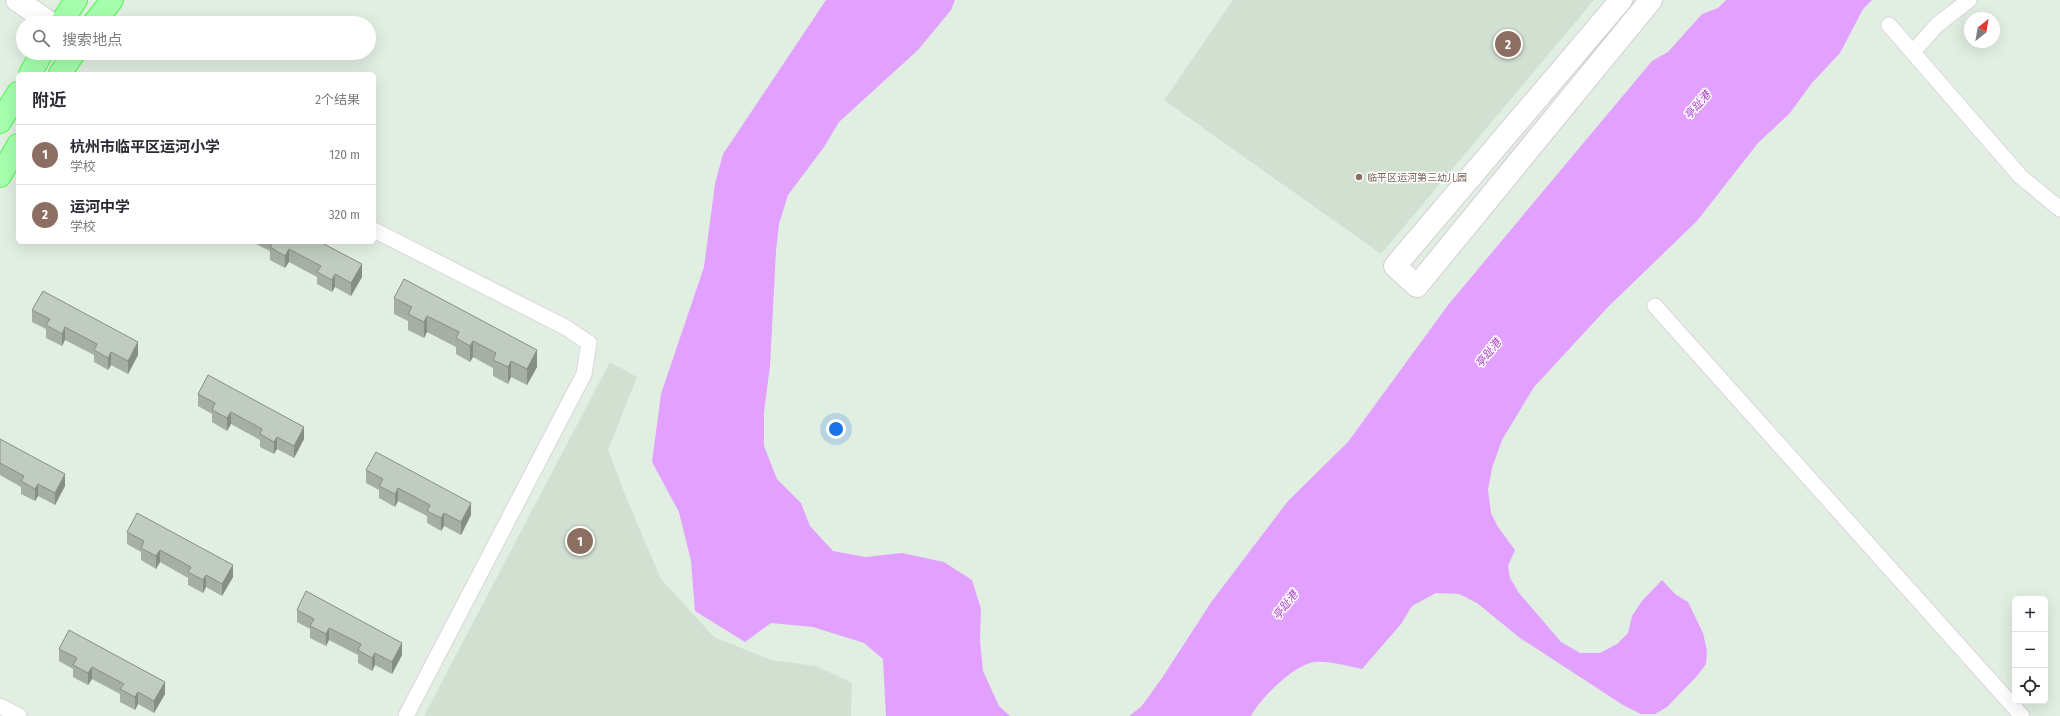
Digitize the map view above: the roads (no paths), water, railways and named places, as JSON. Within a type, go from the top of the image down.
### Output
[{"type":"main road","points":[[66,16],[76,0]]},
{"type":"main road","points":[[99,16],[112,0]]},
{"type":"main road","points":[[31,72],[38,60]]},
{"type":"main road","points":[[0,122],[16,96]]},
{"type":"main road","points":[[0,176],[16,148]]},
{"type":"street","points":[[17,0],[40,16]]},
{"type":"street","points":[[1621,0],[1395,266],[1417,286],[1651,0]]},
{"type":"street","points":[[1912,52],[1937,25],[1969,0]]},
{"type":"street","points":[[1889,25],[2021,177],[2060,209]]},
{"type":"street","points":[[376,231],[565,327],[589,343],[584,374],[406,716]]},
{"type":"street","points":[[1655,306],[2022,716]]},
{"type":"street","points":[[0,706],[18,716]]},
{"type":"water","points":[[826,0],[955,0],[951,10],[918,50],[839,122],[824,147],[788,195],[779,224],[776,251],[770,366],[764,412],[764,446],[777,479],[801,503],[810,526],[833,551],[865,557],[902,553],[944,562],[972,580],[981,609],[980,640],[983,671],[999,706],[1010,716],[886,716],[883,659],[864,643],[813,627],[771,623],[745,642],[695,611],[691,561],[679,512],[652,462],[661,394],[704,267],[715,184],[723,154]]},
{"type":"water","name":"亭趾港","points":[[1726,0],[1872,0],[1863,9],[1840,53],[1811,84],[1790,113],[1758,143],[1697,221],[1608,307],[1534,387],[1502,440],[1492,468],[1488,490],[1491,513],[1498,527],[1515,550],[1508,566],[1510,578],[1519,593],[1561,642],[1580,653],[1600,653],[1617,644],[1628,633],[1632,616],[1642,601],[1662,580],[1675,594],[1688,602],[1703,633],[1707,651],[1706,664],[1697,676],[1667,707],[1655,714],[1641,714],[1623,705],[1520,638],[1477,603],[1459,594],[1436,593],[1412,606],[1401,624],[1362,669],[1336,663],[1322,662],[1310,663],[1302,666],[1277,685],[1262,701],[1251,716],[1129,716],[1141,707],[1162,678],[1212,601],[1288,501],[1348,442],[1448,305],[1652,61],[1668,52],[1702,14],[1718,8]]},
{"type":"place","name":"运河中学","points":[[1508,44]]},
{"type":"place","name":"临平区运河第三幼儿园","points":[[1359,177]]},
{"type":"place","name":"杭州市临平区运河小学","points":[[580,541]]}]
